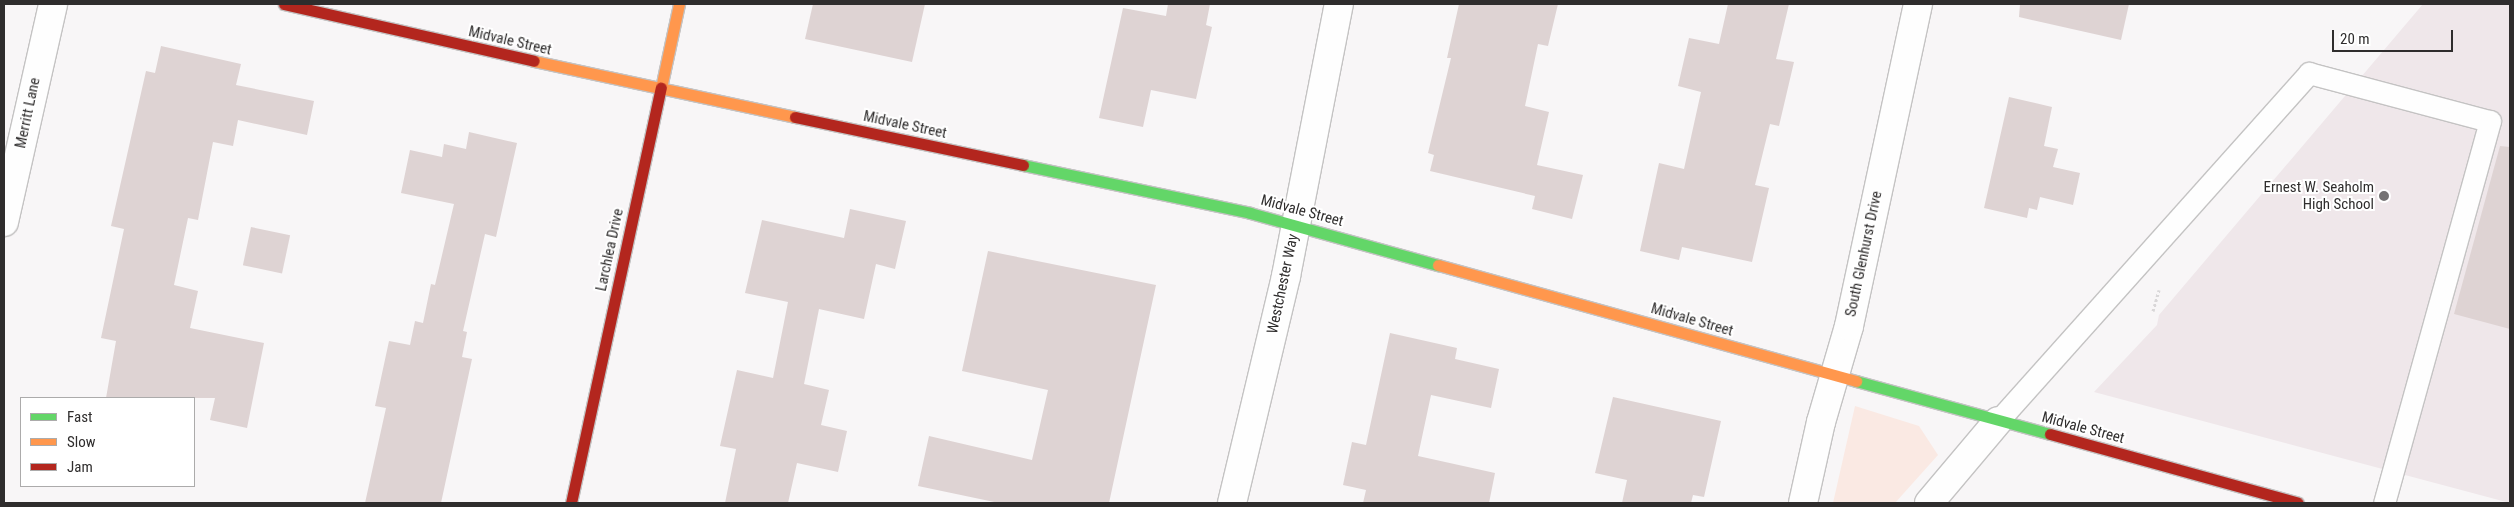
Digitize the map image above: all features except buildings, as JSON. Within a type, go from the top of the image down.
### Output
[{"type":"street","name":"Merritt Lane","points":[[4,222],[53,4]]},
{"type":"street","name":"Midvale Street","points":[[284,4],[660,89],[1296,224],[2298,503]]},
{"type":"street","name":"Larchlea Drive","points":[[571,503],[679,4]]},
{"type":"street","name":"Westchester Way","points":[[1232,503],[1296,224],[1340,4]]},
{"type":"street","name":"South Glenhurst Drive","points":[[1803,503],[1849,326],[1918,4]]},
{"type":"street","points":[[1929,503],[1998,421]]},
{"type":"lane","points":[[1998,421],[2309,73],[2490,121],[2384,503]]},
{"type":"shaded area","name":"Ernest W. Seaholm High School","points":[[2423,4],[2510,4],[2510,503],[2094,392],[2157,325],[2159,315]]},
{"type":"shaded area","points":[[1855,406],[1919,426],[1938,455],[1895,503],[1833,503]]},
{"type":"traffic: fast","points":[[1023,165],[1250,213],[1438,265]]},
{"type":"traffic: fast","points":[[1856,381],[2050,434]]},
{"type":"traffic: slow","points":[[661,88],[679,4]]},
{"type":"traffic: slow","points":[[534,61],[795,117]]},
{"type":"traffic: slow","points":[[1438,265],[1856,381]]},
{"type":"traffic: jam","points":[[284,4],[534,61]]},
{"type":"traffic: jam","points":[[571,503],[661,88]]},
{"type":"traffic: jam","points":[[795,117],[1023,165]]},
{"type":"traffic: jam","points":[[2050,434],[2298,503]]},
{"type":"place","name":"Ernest W. Seaholm High School","points":[[2384,196]]}]
